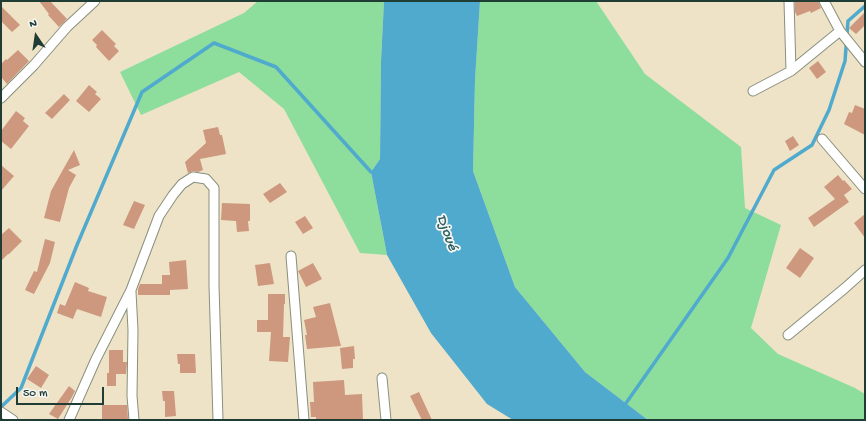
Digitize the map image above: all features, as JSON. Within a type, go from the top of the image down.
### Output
[{"type":"street","points":[[1,98],[34,65],[67,27],[95,1]]},
{"type":"street","points":[[789,1],[791,71]]},
{"type":"street","points":[[824,1],[840,31],[865,62]]},
{"type":"street","points":[[753,91],[791,71],[840,31]]},
{"type":"street","points":[[822,139],[865,189]]},
{"type":"street","points":[[69,420],[96,359],[131,290],[159,216],[173,194],[182,184],[192,177],[206,179],[214,188],[214,285],[218,420]]},
{"type":"street","points":[[291,256],[304,420]]},
{"type":"street","points":[[788,335],[865,270]]},
{"type":"street","points":[[131,290],[133,330],[132,396],[134,420]]},
{"type":"street","points":[[382,378],[386,420]]},
{"type":"street","points":[[1,412],[13,420]]},
{"type":"green space","points":[[258,1],[384,1],[381,61],[380,159],[371,172],[387,255],[360,253],[284,109],[239,72],[141,115],[120,72],[244,13]]},
{"type":"green space","points":[[480,1],[596,1],[645,74],[741,147],[745,208],[781,225],[751,328],[778,354],[855,388],[865,394],[865,420],[648,420],[585,372],[515,287],[473,171],[475,80]]},
{"type":"water","name":"Djoué","points":[[384,1],[480,1],[475,80],[473,171],[515,287],[585,372],[648,420],[513,420],[487,404],[431,333],[387,255],[371,172],[380,159],[381,61]]},
{"type":"building","points":[[39,1],[50,1],[67,19],[59,27],[48,15],[49,14]]},
{"type":"building","points":[[795,1],[818,1],[821,8],[811,13],[810,11],[797,16],[795,12]]},
{"type":"building","points":[[1,6],[20,25],[12,32],[1,21]]},
{"type":"building","points":[[865,12],[865,25],[856,34],[849,28]]},
{"type":"building","points":[[102,30],[116,44],[114,46],[119,51],[109,61],[96,47],[97,45],[92,40]]},
{"type":"building","points":[[18,50],[29,61],[7,84],[1,77],[1,64]]},
{"type":"building","points":[[818,61],[826,72],[817,79],[809,68]]},
{"type":"building","points":[[89,85],[97,92],[95,94],[101,99],[89,112],[76,101]]},
{"type":"building","points":[[64,94],[70,100],[52,119],[45,113]]},
{"type":"building","points":[[855,105],[865,109],[865,135],[844,124],[849,112],[852,113]]},
{"type":"building","points":[[16,111],[25,118],[23,121],[29,126],[11,149],[1,141],[1,131]]},
{"type":"building","points":[[218,127],[220,135],[222,135],[226,154],[200,159],[203,170],[188,173],[185,162],[206,143],[203,130]]},
{"type":"building","points":[[793,136],[799,145],[790,151],[785,141]]},
{"type":"building","points":[[74,150],[80,165],[68,170],[76,175],[69,188],[60,222],[44,218],[51,191]]},
{"type":"building","points":[[1,165],[14,176],[1,191]]},
{"type":"building","points":[[838,175],[852,189],[844,195],[849,202],[814,227],[808,218],[835,199],[824,187]]},
{"type":"building","points":[[280,183],[287,192],[270,203],[263,194]]},
{"type":"building","points":[[134,201],[145,205],[134,229],[123,225]]},
{"type":"building","points":[[222,203],[250,204],[250,221],[248,221],[249,231],[237,232],[236,221],[221,220]]},
{"type":"building","points":[[865,214],[865,238],[854,223]]},
{"type":"building","points":[[305,216],[313,228],[303,234],[295,222]]},
{"type":"building","points":[[9,228],[22,241],[1,261],[1,235]]},
{"type":"building","points":[[45,239],[55,242],[50,263],[34,294],[25,290],[34,271],[37,272]]},
{"type":"building","points":[[800,248],[814,258],[800,278],[786,268]]},
{"type":"building","points":[[186,260],[188,289],[170,290],[170,295],[138,295],[140,284],[162,284],[162,275],[170,275],[169,262]]},
{"type":"building","points":[[270,263],[274,284],[258,286],[255,265]]},
{"type":"building","points":[[313,263],[322,279],[306,287],[298,271]]},
{"type":"building","points":[[75,282],[89,288],[88,291],[107,297],[101,317],[77,309],[73,319],[57,313],[60,304],[65,306]]},
{"type":"building","points":[[268,294],[285,294],[283,337],[290,337],[288,362],[269,361],[271,332],[257,332],[257,320],[268,320]]},
{"type":"building","points":[[330,303],[341,346],[307,349],[305,335],[307,335],[304,320],[316,317],[313,307]]},
{"type":"building","points":[[354,346],[355,359],[353,359],[353,368],[342,369],[340,348]]},
{"type":"building","points":[[109,350],[123,350],[123,362],[127,362],[126,374],[116,374],[116,386],[107,386],[107,373],[109,373]]},
{"type":"building","points":[[177,354],[195,354],[196,373],[180,373],[180,364],[178,364]]},
{"type":"building","points":[[36,366],[49,375],[41,388],[27,379]]},
{"type":"building","points":[[344,380],[345,395],[362,394],[363,420],[316,420],[316,417],[311,417],[310,402],[314,402],[313,382]]},
{"type":"building","points":[[69,386],[75,391],[58,419],[49,414]]},
{"type":"building","points":[[162,391],[174,391],[176,416],[165,417],[165,401],[163,401]]},
{"type":"building","points":[[419,392],[432,420],[422,420],[410,396]]},
{"type":"building","points":[[102,405],[127,405],[128,419],[102,420]]},
{"type":"waterway","points":[[624,406],[728,258],[774,170],[812,145],[829,110],[845,61],[848,21],[865,6]]},
{"type":"waterway","points":[[1,407],[21,388],[77,245],[142,92],[214,43],[276,67],[371,172],[375,172]]}]
